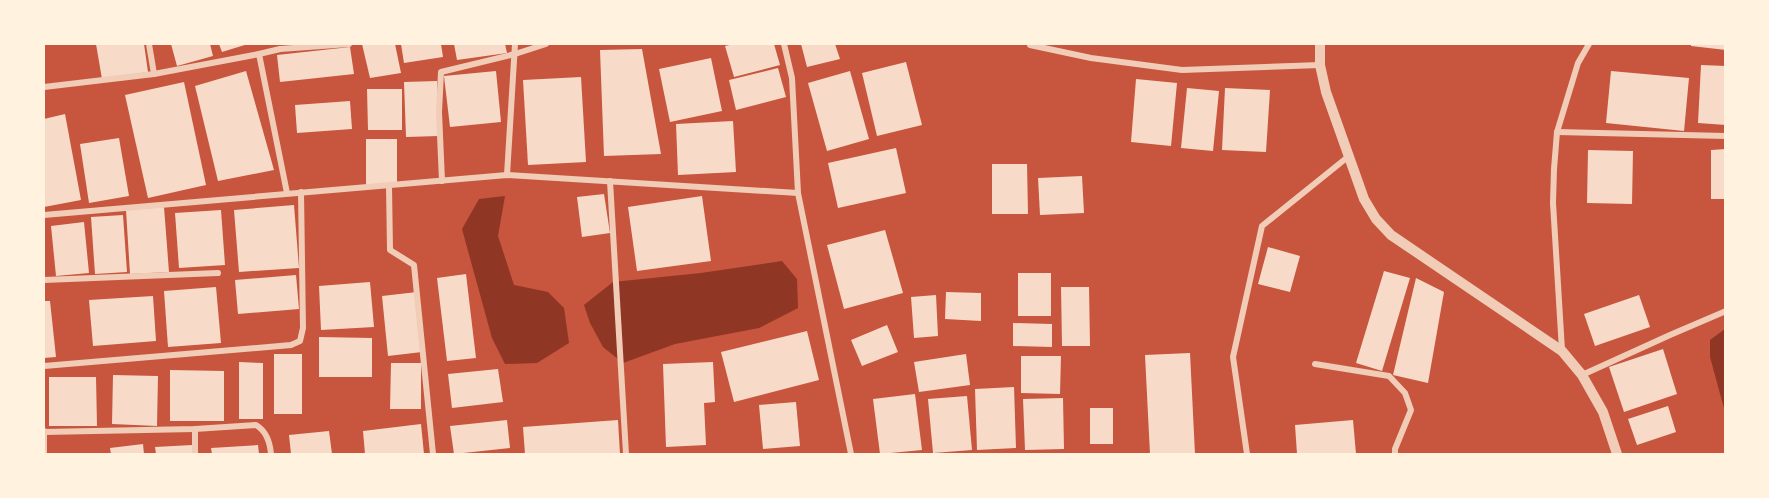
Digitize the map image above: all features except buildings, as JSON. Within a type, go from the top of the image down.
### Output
[{"type":"street","points":[[148,44],[153,74]]},
{"type":"street","points":[[44,87],[153,74],[280,49],[349,44]]},
{"type":"street","points":[[507,175],[514,44]]},
{"type":"street","points":[[442,180],[439,112],[441,72],[546,44]]},
{"type":"street","points":[[784,44],[792,78],[798,193],[851,454]]},
{"type":"street","points":[[1320,44],[1320,65],[1326,92],[1364,199],[1376,219],[1391,235],[1562,351],[1582,375],[1603,412],[1617,454]]},
{"type":"street","points":[[1562,351],[1553,203],[1557,132],[1578,63],[1589,44]]},
{"type":"street","points":[[1030,45],[1091,58],[1182,70],[1320,65]]},
{"type":"street","points":[[259,54],[287,193]]},
{"type":"street","points":[[1557,132],[1725,136]]},
{"type":"street","points":[[1247,454],[1233,357],[1262,226],[1349,156]]},
{"type":"street","points":[[44,215],[507,175],[798,193]]},
{"type":"street","points":[[610,181],[626,454]]},
{"type":"street","points":[[389,186],[390,250],[414,265],[433,454]]},
{"type":"street","points":[[44,366],[291,345],[300,340],[303,328],[301,192]]},
{"type":"street","points":[[44,280],[218,273]]},
{"type":"street","points":[[1582,375],[1725,311]]},
{"type":"street","points":[[1315,364],[1389,376],[1405,393],[1411,410],[1395,454]]},
{"type":"street","points":[[44,454],[44,431],[195,429],[256,425],[262,428],[266,435],[271,454]]},
{"type":"street","points":[[195,429],[195,454]]},
{"type":"shaded area","points":[[505,196],[498,236],[514,285],[548,292],[564,308],[569,343],[537,363],[505,364],[492,338],[462,229],[479,199]]},
{"type":"shaded area","points":[[782,261],[797,279],[798,308],[759,328],[675,344],[623,363],[603,347],[590,323],[584,305],[613,282],[701,273]]},
{"type":"shaded area","points":[[1725,329],[1725,412],[1710,357],[1710,340]]}]
